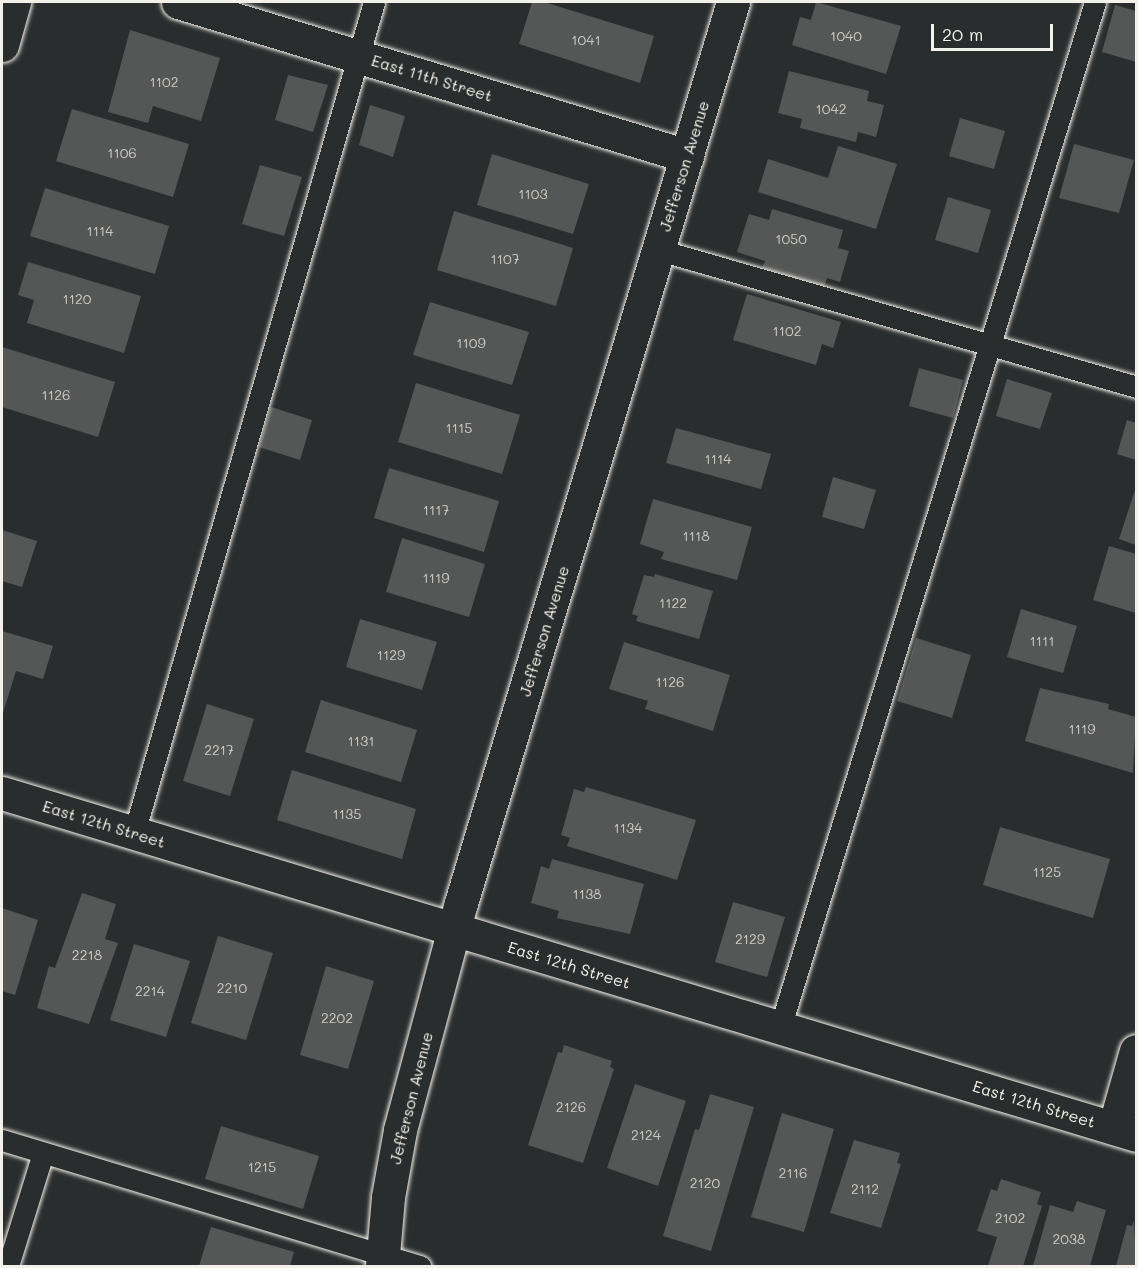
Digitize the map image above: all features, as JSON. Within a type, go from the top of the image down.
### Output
[{"type":"street","points":[[2,45],[14,2]]},
{"type":"street","name":"East 11th Street","points":[[178,2],[687,156]]},
{"type":"street","name":"Jefferson Avenue","points":[[382,1261],[400,1130],[454,930],[733,2]]},
{"type":"street","name":"East 12th Street","points":[[2,794],[1125,1131]]},
{"type":"street","points":[[1125,1131],[1137,1051]]},
{"type":"lane","points":[[134,833],[374,2]]},
{"type":"lane","points":[[780,1028],[1095,2]]},
{"type":"lane","points":[[659,250],[1137,387]]},
{"type":"lane","points":[[2,1140],[382,1261],[420,1266]]},
{"type":"lane","points":[[8,1266],[44,1153]]},
{"type":"building","points":[[532,2],[544,2],[654,36],[640,83],[519,44]]},
{"type":"building","points":[[816,2],[901,26],[886,74],[792,45],[800,17],[811,20]]},
{"type":"building","points":[[1115,5],[1136,11],[1136,62],[1102,52]]},
{"type":"building","points":[[130,30],[220,58],[201,121],[153,106],[148,123],[108,112]]},
{"type":"building","points":[[789,71],[869,91],[867,101],[884,105],[876,137],[858,132],[856,142],[800,128],[802,119],[778,113]]},
{"type":"building","points":[[288,75],[328,85],[313,132],[275,120]]},
{"type":"building","points":[[370,105],[405,116],[393,157],[359,145]]},
{"type":"building","points":[[72,109],[189,144],[173,197],[56,161]]},
{"type":"building","points":[[960,118],[1005,131],[994,169],[949,156]]},
{"type":"building","points":[[1074,144],[1134,160],[1119,213],[1059,198]]},
{"type":"building","points":[[838,146],[897,164],[876,229],[758,192],[768,159],[828,178]]},
{"type":"building","points":[[492,154],[589,184],[573,234],[477,205]]},
{"type":"building","points":[[260,165],[302,177],[284,236],[242,224]]},
{"type":"building","points":[[45,188],[169,226],[155,274],[30,236]]},
{"type":"building","points":[[948,197],[991,210],[978,253],[935,240]]},
{"type":"building","points":[[772,209],[843,230],[838,248],[849,251],[840,282],[827,278],[824,287],[762,268],[765,261],[737,252],[749,214],[769,220]]},
{"type":"building","points":[[454,211],[573,248],[556,306],[437,270]]},
{"type":"building","points":[[28,262],[141,296],[124,353],[27,323],[34,300],[18,295]]},
{"type":"building","points":[[747,294],[841,322],[833,348],[822,344],[816,365],[733,340]]},
{"type":"building","points":[[430,302],[529,332],[512,385],[413,355]]},
{"type":"building","points":[[2,347],[115,382],[98,437],[2,407]]},
{"type":"building","points":[[919,368],[963,380],[953,418],[909,406]]},
{"type":"building","points":[[1007,379],[1052,393],[1040,429],[996,416]]},
{"type":"building","points":[[416,383],[520,415],[502,474],[398,442]]},
{"type":"building","points":[[271,407],[312,420],[300,460],[259,447]]},
{"type":"building","points":[[1127,420],[1136,423],[1136,460],[1117,454]]},
{"type":"building","points":[[676,428],[771,454],[761,489],[666,463]]},
{"type":"building","points":[[389,468],[499,501],[484,552],[374,518]]},
{"type":"building","points":[[833,477],[876,490],[864,529],[822,517]]},
{"type":"building","points":[[1136,491],[1136,545],[1119,539]]},
{"type":"building","points":[[653,499],[752,527],[737,580],[661,559],[664,552],[640,544]]},
{"type":"building","points":[[2,530],[37,541],[22,587],[2,581]]},
{"type":"building","points":[[402,538],[485,564],[469,617],[386,592]]},
{"type":"building","points":[[1109,546],[1136,554],[1136,613],[1093,600]]},
{"type":"building","points":[[655,574],[713,591],[699,639],[636,621],[638,616],[632,614],[644,575],[654,577]]},
{"type":"building","points":[[1021,609],[1077,626],[1063,673],[1007,657]]},
{"type":"building","points":[[360,619],[437,642],[422,690],[346,667]]},
{"type":"building","points":[[2,631],[53,646],[43,679],[16,671],[2,716]]},
{"type":"building","points":[[916,638],[971,655],[952,718],[897,701]]},
{"type":"building","points":[[624,642],[730,675],[713,731],[645,709],[648,701],[609,689]]},
{"type":"building","points":[[1040,688],[1109,704],[1108,709],[1136,717],[1133,773],[1025,741]]},
{"type":"building","points":[[321,700],[417,730],[401,782],[305,752]]},
{"type":"building","points":[[207,704],[254,719],[230,796],[183,781]]},
{"type":"building","points":[[292,770],[416,809],[402,859],[277,820]]},
{"type":"building","points":[[586,787],[696,820],[677,880],[567,846],[570,838],[561,835],[574,789],[584,792]]},
{"type":"building","points":[[1000,827],[1110,859],[1093,918],[983,885]]},
{"type":"building","points":[[552,859],[644,884],[630,934],[557,918],[559,911],[531,903],[541,866],[549,869]]},
{"type":"building","points":[[82,893],[116,904],[105,939],[118,943],[89,1024],[37,1008],[49,966],[55,968]]},
{"type":"building","points":[[733,902],[785,917],[767,977],[715,962]]},
{"type":"building","points":[[2,908],[38,920],[15,995],[2,991]]},
{"type":"building","points":[[218,936],[273,953],[246,1040],[191,1023]]},
{"type":"building","points":[[134,944],[190,961],[166,1037],[110,1020]]},
{"type":"building","points":[[326,966],[374,981],[348,1069],[300,1055]]},
{"type":"building","points":[[564,1045],[612,1061],[610,1067],[614,1069],[583,1163],[528,1145],[558,1052],[562,1053]]},
{"type":"building","points":[[635,1084],[686,1101],[658,1186],[607,1168]]},
{"type":"building","points":[[710,1094],[754,1107],[711,1251],[663,1236],[695,1129],[699,1130]]},
{"type":"building","points":[[782,1113],[834,1129],[804,1232],[751,1217]]},
{"type":"building","points":[[221,1126],[319,1156],[303,1209],[205,1179]]},
{"type":"building","points":[[854,1140],[900,1153],[897,1163],[901,1164],[881,1228],[830,1213]]},
{"type":"building","points":[[1001,1179],[1041,1192],[1037,1204],[1042,1206],[1023,1266],[988,1266],[997,1237],[977,1231],[991,1189],[997,1191]]},
{"type":"building","points":[[1077,1201],[1106,1210],[1090,1266],[1033,1266],[1050,1205],[1073,1212]]},
{"type":"building","points":[[1134,1220],[1136,1266],[1116,1266],[1127,1225],[1132,1226]]},
{"type":"building","points":[[211,1227],[294,1252],[290,1266],[199,1266]]}]
